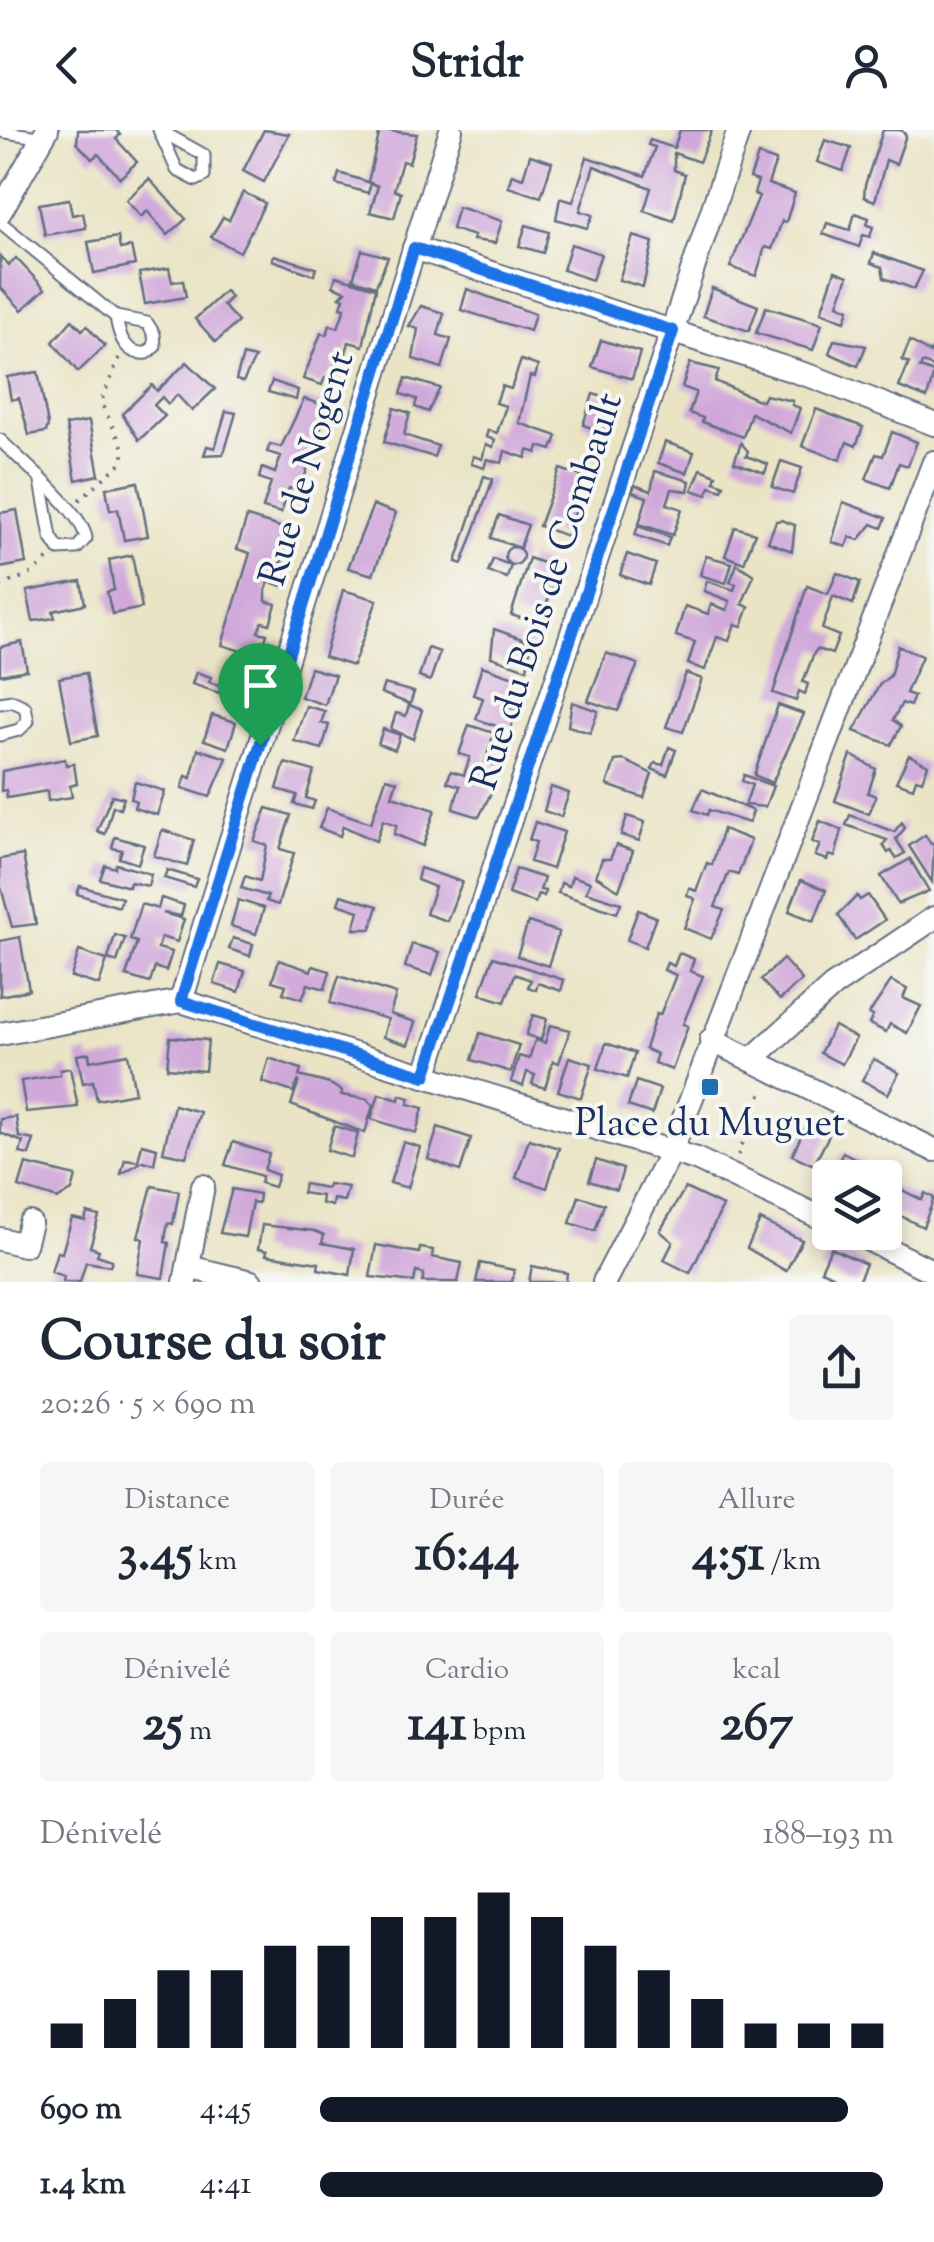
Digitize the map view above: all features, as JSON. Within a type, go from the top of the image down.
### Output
[{"type":"street","name":"Rue de Nogent","points":[[181,1001],[451,130]]},
{"type":"street","name":"Rue du Bois de Combault","points":[[425,1076],[740,130]]},
{"type":"street","points":[[0,212],[46,134]]},
{"type":"street","points":[[414,248],[673,331],[934,424]]},
{"type":"street","points":[[604,1282],[672,1152],[711,1040],[934,462]]},
{"type":"street","points":[[761,1066],[833,986],[933,919]]},
{"type":"street","points":[[0,1034],[181,1001],[672,1152],[730,1174],[812,1213]]},
{"type":"street","points":[[711,1040],[934,1150]]},
{"type":"street","points":[[203,1186],[186,1274],[250,1282]]},
{"type":"street","points":[[0,1239],[24,1244],[30,1223]]},
{"type":"street","points":[[889,1250],[934,1272]]},
{"type":"lane","points":[[158,130],[204,156],[204,176],[196,180],[177,170],[158,130]]},
{"type":"lane","points":[[0,131],[46,134]]},
{"type":"lane","points":[[0,222],[116,317],[125,346],[136,354],[147,354],[155,346],[147,323],[134,317],[116,317]]},
{"type":"lane","points":[[0,440],[41,481],[84,526],[86,538],[68,551],[59,549],[51,537],[41,481]]},
{"type":"lane","points":[[0,704],[12,701],[25,706],[28,721],[18,730],[0,735]]},
{"type":"path","points":[[68,510],[123,461],[123,448],[102,402],[125,346]]},
{"type":"path","points":[[0,586],[32,573],[59,549]]},
{"type":"path","points":[[730,1174],[761,1066]]},
{"type":"building","points":[[78,130],[116,130],[120,135],[116,139],[137,162],[120,178],[98,154],[92,159],[77,143]]},
{"type":"building","points":[[264,130],[289,134],[264,182],[243,171]]},
{"type":"building","points":[[380,130],[417,134],[409,163],[402,161],[394,190],[401,193],[394,218],[370,212],[378,186],[368,182]]},
{"type":"building","points":[[680,130],[712,130],[699,162],[674,153],[674,170],[685,174],[674,221],[644,211],[651,188],[594,166],[580,211],[593,215],[587,228],[556,219],[560,198],[573,202],[587,157],[645,176],[655,147],[648,145],[650,140],[674,148]]},
{"type":"building","points":[[883,130],[901,130],[906,135],[896,164],[886,160],[875,201],[864,197],[865,185]]},
{"type":"building","points":[[825,140],[851,148],[843,171],[817,162]]},
{"type":"building","points":[[530,155],[552,162],[541,197],[508,187],[512,174],[523,178]]},
{"type":"building","points":[[758,155],[776,161],[768,184],[795,193],[772,249],[765,247],[756,276],[730,267],[759,196],[754,194],[758,181],[750,178]]},
{"type":"building","points":[[339,173],[371,183],[368,193],[336,184]]},
{"type":"building","points":[[149,179],[186,219],[168,235],[147,211],[141,217],[126,200]]},
{"type":"building","points":[[243,192],[265,203],[240,252],[211,237],[223,217],[229,220]]},
{"type":"building","points":[[69,199],[72,215],[83,213],[86,228],[45,235],[39,204]]},
{"type":"building","points":[[458,207],[502,221],[495,243],[473,240],[474,236],[452,229]]},
{"type":"building","points":[[855,213],[869,218],[867,225],[873,227],[870,237],[863,235],[859,247],[823,234],[827,223],[850,230]]},
{"type":"building","points":[[526,225],[549,232],[543,253],[519,246]]},
{"type":"building","points":[[633,236],[653,242],[643,287],[619,280]]},
{"type":"building","points":[[118,237],[120,249],[131,247],[135,265],[94,273],[88,242]]},
{"type":"building","points":[[571,244],[601,254],[592,280],[563,270]]},
{"type":"building","points":[[362,250],[388,257],[376,286],[353,279]]},
{"type":"building","points":[[874,253],[923,271],[914,289],[884,278],[882,267],[871,263]]},
{"type":"building","points":[[274,255],[316,268],[314,275],[272,260]]},
{"type":"building","points":[[0,256],[9,265],[16,258],[45,289],[22,310],[0,287]]},
{"type":"building","points":[[169,268],[172,282],[183,280],[186,297],[145,304],[139,273]]},
{"type":"building","points":[[835,271],[848,276],[838,304],[849,309],[845,321],[821,312]]},
{"type":"building","points":[[336,276],[376,288],[363,346],[349,342],[346,353],[339,351],[330,378],[325,377],[322,385],[303,379],[321,333],[327,335],[330,325],[338,328],[345,308],[341,307],[344,298],[340,297],[346,291],[333,286]]},
{"type":"building","points":[[712,288],[758,306],[749,331],[703,316]]},
{"type":"building","points":[[467,289],[535,314],[530,331],[461,310]]},
{"type":"building","points":[[225,291],[231,297],[223,305],[238,322],[216,342],[195,319]]},
{"type":"building","points":[[421,306],[444,313],[438,335],[451,339],[442,368],[413,359],[418,329],[409,326]]},
{"type":"building","points":[[766,307],[822,324],[813,350],[756,333]]},
{"type":"building","points":[[72,320],[82,330],[87,326],[105,346],[78,372],[53,342]]},
{"type":"building","points":[[601,340],[640,352],[632,379],[592,367]]},
{"type":"building","points":[[834,340],[866,346],[858,366],[829,353]]},
{"type":"building","points":[[910,341],[930,353],[934,344],[934,367],[922,363],[920,368],[934,373],[927,398],[899,387],[909,363],[902,360]]},
{"type":"building","points":[[243,355],[255,358],[243,382],[236,380]]},
{"type":"building","points":[[521,360],[538,366],[535,377],[530,376],[519,423],[557,436],[552,450],[539,446],[537,453],[528,450],[526,458],[505,451],[502,463],[487,459],[484,468],[471,464],[473,456],[482,459],[486,444],[493,447],[495,440],[486,437],[488,430],[497,433],[506,406],[496,403],[502,386],[511,389]]},
{"type":"building","points":[[187,362],[215,389],[192,411],[177,395],[168,404],[162,397],[154,405],[165,416],[139,440],[122,414],[152,385],[157,391]]},
{"type":"building","points":[[690,363],[719,370],[715,381],[756,399],[762,401],[765,395],[793,401],[792,405],[800,408],[791,433],[751,413],[743,437],[689,413],[696,392],[682,387]]},
{"type":"building","points":[[38,372],[48,425],[46,432],[29,435],[19,398],[11,400],[7,377]]},
{"type":"building","points":[[406,378],[440,388],[428,412],[415,407],[417,399],[401,394]]},
{"type":"building","points":[[272,381],[298,390],[296,400],[268,392]]},
{"type":"building","points":[[593,394],[614,400],[603,432],[583,425]]},
{"type":"building","points":[[304,399],[328,406],[300,491],[289,488],[281,513],[263,508],[271,482],[259,478],[262,468],[275,473],[281,456],[267,452],[270,444],[281,447]]},
{"type":"building","points":[[394,408],[410,413],[404,435],[438,446],[434,457],[384,442]]},
{"type":"building","points":[[816,409],[863,427],[856,446],[847,442],[840,460],[802,446]]},
{"type":"building","points":[[226,411],[236,413],[223,454],[204,455],[207,446],[215,448]]},
{"type":"building","points":[[89,421],[99,475],[76,480],[66,425]]},
{"type":"building","points":[[892,432],[917,442],[908,466],[899,463],[890,488],[866,479],[876,454],[883,456]]},
{"type":"building","points":[[665,442],[694,452],[687,473],[658,463]]},
{"type":"building","points":[[741,443],[748,451],[746,456],[768,464],[765,473],[734,462]]},
{"type":"building","points":[[781,461],[802,468],[793,494],[772,487]]},
{"type":"building","points":[[560,469],[587,478],[567,536],[539,526]]},
{"type":"building","points":[[701,469],[716,475],[714,481],[724,485],[722,490],[710,486],[707,495],[692,490]]},
{"type":"building","points":[[655,471],[690,481],[688,491],[672,489],[667,504],[682,509],[673,535],[639,524],[647,497],[632,492],[635,485],[651,491]]},
{"type":"building","points":[[484,476],[493,479],[462,564],[456,562]]},
{"type":"building","points":[[138,482],[148,536],[124,540],[118,509],[110,510],[106,488]]},
{"type":"building","points":[[843,502],[886,518],[882,528],[872,524],[859,540],[850,537],[846,547],[832,542]]},
{"type":"building","points":[[373,505],[396,513],[373,575],[348,568]]},
{"type":"building","points":[[17,510],[26,563],[0,568],[0,513]]},
{"type":"building","points":[[499,515],[528,525],[520,548],[491,538]]},
{"type":"building","points":[[247,517],[290,530],[281,563],[289,565],[283,586],[269,582],[266,590],[266,601],[276,604],[270,624],[262,622],[258,632],[267,634],[260,657],[222,645],[250,553],[237,549]]},
{"type":"building","points":[[776,521],[795,525],[792,551],[768,542]]},
{"type":"building","points":[[638,526],[670,537],[667,546],[635,535]]},
{"type":"building","points":[[735,527],[755,533],[744,563],[725,556]]},
{"type":"building","points":[[514,547],[523,556],[514,565],[505,556]]},
{"type":"building","points":[[627,554],[656,564],[649,585],[620,575]]},
{"type":"building","points":[[132,555],[142,608],[112,614],[107,592],[114,590],[109,560]]},
{"type":"building","points":[[706,556],[732,563],[726,583],[700,575]]},
{"type":"building","points":[[529,558],[560,569],[539,624],[511,615]]},
{"type":"building","points":[[493,559],[511,565],[507,578],[488,572]]},
{"type":"building","points":[[737,564],[754,575],[742,604],[749,607],[742,626],[735,624],[729,641],[717,637],[705,670],[688,664],[695,642],[676,636],[685,606],[708,614],[711,604],[727,610],[730,601],[704,591],[707,581],[734,590],[736,584],[730,582]]},
{"type":"building","points":[[837,573],[860,582],[853,604],[833,596],[822,629],[839,636],[832,654],[817,649],[803,682],[808,684],[805,694],[799,691],[796,701],[773,693],[807,586],[828,594]]},
{"type":"building","points":[[81,581],[85,604],[53,611],[55,618],[33,621],[27,591]]},
{"type":"building","points":[[343,590],[377,600],[353,666],[324,657]]},
{"type":"building","points":[[494,629],[531,642],[527,669],[491,657]]},
{"type":"building","points":[[22,642],[27,670],[0,675],[0,647]]},
{"type":"building","points":[[898,646],[922,656],[906,693],[914,696],[910,706],[902,703],[893,720],[901,726],[891,745],[854,731],[880,684],[890,676]]},
{"type":"building","points":[[428,648],[440,652],[430,681],[419,677]]},
{"type":"building","points":[[606,653],[638,664],[618,711],[588,701]]},
{"type":"building","points":[[230,666],[257,674],[250,698],[223,689],[225,682],[230,683]]},
{"type":"building","points":[[482,666],[517,678],[508,707],[517,709],[510,731],[476,719],[483,698],[473,695]]},
{"type":"building","points":[[310,668],[335,675],[325,705],[301,697]]},
{"type":"building","points":[[196,672],[221,686],[219,693],[192,684]]},
{"type":"building","points":[[86,673],[98,736],[71,741],[59,678]]},
{"type":"building","points":[[686,673],[702,679],[683,732],[666,727]]},
{"type":"building","points":[[384,684],[414,692],[410,704],[381,693]]},
{"type":"building","points":[[572,702],[598,711],[590,733],[568,726]]},
{"type":"building","points":[[409,705],[422,710],[413,739],[391,729],[396,713],[406,716]]},
{"type":"building","points":[[778,705],[804,714],[772,783],[754,775]]},
{"type":"building","points":[[306,706],[325,711],[321,723],[329,725],[322,749],[294,741]]},
{"type":"building","points":[[212,715],[236,722],[228,748],[204,740]]},
{"type":"building","points":[[469,725],[494,733],[485,762],[498,766],[496,783],[479,817],[453,809],[460,786],[447,782],[451,771],[464,775],[470,757],[459,754]]},
{"type":"building","points":[[383,729],[400,735],[395,750],[378,744]]},
{"type":"building","points":[[669,747],[676,750],[667,775],[652,769],[655,763],[663,765]]},
{"type":"building","points":[[198,749],[227,758],[210,797],[182,788],[186,776],[191,778]]},
{"type":"building","points":[[851,755],[876,769],[868,793],[876,796],[869,814],[835,801]]},
{"type":"building","points":[[909,755],[928,765],[922,781],[916,779],[913,788],[896,782]]},
{"type":"building","points":[[65,759],[66,765],[74,764],[77,784],[70,786],[72,797],[48,801],[47,791],[7,798],[6,790],[1,791],[2,771]]},
{"type":"building","points":[[624,760],[652,774],[644,798],[607,785],[615,761]]},
{"type":"building","points":[[285,763],[314,771],[306,798],[315,801],[312,809],[294,804],[297,795],[277,789]]},
{"type":"building","points":[[744,775],[773,786],[765,807],[745,805],[752,785],[742,781]]},
{"type":"building","points":[[386,778],[397,781],[392,796],[435,810],[423,846],[394,834],[397,825],[383,820],[376,841],[343,826],[340,836],[319,828],[327,808],[371,823]]},
{"type":"building","points":[[135,782],[165,791],[157,815],[134,808],[136,801],[131,799]]},
{"type":"building","points":[[551,787],[569,793],[561,817],[544,811]]},
{"type":"building","points":[[702,789],[753,811],[749,823],[709,810],[707,815],[693,810]]},
{"type":"building","points":[[112,795],[124,798],[120,809],[113,806],[105,834],[97,831]]},
{"type":"building","points":[[267,808],[291,815],[280,849],[294,853],[278,905],[266,901],[268,896],[241,888],[245,876],[260,881],[267,845],[254,841]]},
{"type":"building","points":[[850,815],[894,832],[902,822],[905,828],[896,839],[905,853],[896,858],[883,845],[887,840],[846,825]]},
{"type":"building","points":[[627,816],[645,822],[639,841],[621,835]]},
{"type":"building","points":[[820,821],[842,830],[835,857],[829,855],[827,860],[815,856],[820,845],[812,842]]},
{"type":"building","points":[[535,822],[564,832],[552,869],[530,862],[536,842],[529,840]]},
{"type":"building","points":[[723,829],[751,840],[738,875],[729,872],[715,907],[724,910],[711,939],[684,928],[695,899],[687,895],[689,888],[696,891],[707,863],[712,865]]},
{"type":"building","points":[[162,830],[194,840],[187,866],[154,856]]},
{"type":"building","points":[[925,835],[931,844],[934,842],[932,882],[909,846]]},
{"type":"building","points":[[115,837],[144,845],[138,864],[119,858],[122,850],[112,848]]},
{"type":"building","points":[[616,845],[633,851],[619,890],[596,876],[602,859],[610,859]]},
{"type":"building","points":[[23,855],[36,924],[12,927],[0,884],[0,859]]},
{"type":"building","points":[[910,859],[929,891],[898,904],[881,876]]},
{"type":"building","points":[[116,864],[151,874],[148,886],[130,882],[129,887],[100,879],[105,865],[115,868]]},
{"type":"building","points":[[420,868],[462,882],[447,921],[426,914],[435,887],[417,880]]},
{"type":"building","points":[[516,869],[544,878],[540,890],[545,891],[544,896],[538,894],[535,903],[508,894]]},
{"type":"building","points":[[167,870],[197,879],[194,887],[164,878]]},
{"type":"building","points":[[572,876],[590,882],[586,892],[621,903],[617,913],[558,893],[561,883],[569,886]]},
{"type":"building","points":[[801,880],[826,890],[814,921],[789,911]]},
{"type":"building","points":[[80,886],[122,898],[119,907],[77,894]]},
{"type":"building","points":[[341,895],[378,906],[371,929],[354,929],[359,911],[338,904]]},
{"type":"building","points":[[868,895],[885,920],[855,940],[838,915],[857,896],[860,900]]},
{"type":"building","points":[[161,898],[184,905],[181,916],[163,913],[184,919],[177,942],[161,937],[158,948],[172,952],[166,971],[155,967],[150,983],[126,976],[137,942],[130,940],[141,904],[158,909]]},
{"type":"building","points":[[238,900],[264,908],[256,934],[231,926]]},
{"type":"building","points":[[638,910],[656,917],[645,947],[627,940]]},
{"type":"building","points":[[528,922],[559,932],[548,966],[517,956]]},
{"type":"building","points":[[115,935],[125,938],[117,962],[108,959]]},
{"type":"building","points":[[20,937],[29,990],[0,996],[0,941]]},
{"type":"building","points":[[233,938],[253,944],[250,956],[229,949]]},
{"type":"building","points":[[412,944],[440,952],[432,975],[405,967]]},
{"type":"building","points":[[79,951],[107,960],[99,985],[71,977]]},
{"type":"building","points":[[679,953],[694,959],[690,971],[703,976],[683,1024],[688,1026],[672,1070],[654,1063],[657,1054],[645,1049],[656,1014],[660,1015],[676,975],[664,970],[667,963],[674,966]]},
{"type":"building","points":[[493,957],[564,980],[561,991],[538,983],[536,990],[528,987],[531,980],[515,974],[505,1002],[480,994]]},
{"type":"building","points":[[783,959],[802,980],[780,1000],[761,980]]},
{"type":"building","points":[[279,960],[311,971],[313,966],[330,971],[325,989],[308,984],[302,999],[283,993],[286,985],[272,981]]},
{"type":"building","points":[[220,964],[245,971],[239,992],[214,984]]},
{"type":"building","points":[[339,976],[396,994],[390,1014],[415,1022],[408,1045],[383,1037],[388,1019],[330,1003]]},
{"type":"building","points":[[891,981],[907,989],[903,998],[921,1006],[907,1033],[890,1024],[886,1032],[869,1024],[873,1016],[869,1014]]},
{"type":"building","points":[[533,1015],[547,1019],[541,1040],[526,1035]]},
{"type":"building","points":[[550,1025],[570,1030],[559,1063],[553,1061],[545,1088],[532,1084],[535,1075],[527,1072],[523,1086],[511,1082],[519,1056],[529,1059],[535,1040],[545,1043]]},
{"type":"building","points":[[834,1026],[856,1038],[842,1064],[820,1053]]},
{"type":"building","points":[[480,1033],[519,1045],[511,1072],[472,1060]]},
{"type":"building","points":[[170,1037],[208,1040],[205,1071],[167,1068]]},
{"type":"building","points":[[606,1043],[635,1053],[627,1078],[598,1069]]},
{"type":"building","points":[[89,1053],[90,1061],[128,1054],[135,1093],[97,1100],[93,1081],[83,1083],[77,1055]]},
{"type":"building","points":[[569,1057],[592,1064],[581,1098],[558,1091]]},
{"type":"building","points":[[269,1058],[301,1069],[299,1076],[330,1084],[342,1091],[341,1095],[367,1099],[373,1105],[365,1133],[291,1105],[299,1080],[293,1092],[262,1082]]},
{"type":"building","points":[[874,1059],[899,1073],[888,1094],[862,1080]]},
{"type":"building","points":[[70,1068],[78,1107],[26,1112],[21,1081],[60,1075],[60,1070]]},
{"type":"building","points":[[636,1081],[660,1089],[652,1114],[628,1106]]},
{"type":"building","points":[[379,1094],[399,1100],[400,1095],[410,1098],[408,1104],[423,1108],[416,1133],[371,1119]]},
{"type":"building","points":[[174,1105],[200,1112],[186,1157],[163,1152]]},
{"type":"building","points":[[16,1117],[19,1137],[34,1140],[29,1155],[20,1153],[23,1142],[0,1133],[0,1119]]},
{"type":"building","points":[[808,1122],[830,1133],[812,1164],[792,1155]]},
{"type":"building","points":[[334,1126],[358,1133],[352,1158],[327,1150]]},
{"type":"building","points":[[438,1127],[471,1138],[460,1171],[428,1159]]},
{"type":"building","points":[[529,1139],[559,1148],[547,1188],[516,1178]]},
{"type":"building","points":[[233,1142],[269,1154],[264,1170],[278,1175],[274,1187],[260,1183],[262,1176],[225,1165]]},
{"type":"building","points":[[403,1142],[420,1147],[408,1188],[390,1183]]},
{"type":"building","points":[[142,1144],[157,1148],[154,1164],[143,1161],[121,1174],[125,1159],[138,1161]]},
{"type":"building","points":[[843,1152],[859,1160],[839,1160]]},
{"type":"building","points":[[596,1160],[623,1169],[617,1190],[589,1181]]},
{"type":"building","points":[[26,1164],[76,1176],[72,1191],[58,1199],[19,1187]]},
{"type":"building","points":[[304,1184],[348,1187],[344,1201],[333,1199],[332,1206],[321,1203],[322,1196],[302,1193]]},
{"type":"building","points":[[152,1186],[179,1191],[173,1224],[168,1223],[166,1233],[165,1242],[169,1243],[163,1278],[137,1274],[143,1239],[138,1237]]},
{"type":"building","points":[[685,1188],[723,1206],[690,1273],[664,1260],[673,1242],[660,1231]]},
{"type":"building","points":[[232,1189],[259,1194],[258,1203],[252,1202],[245,1237],[220,1233]]},
{"type":"building","points":[[902,1190],[922,1200],[925,1193],[934,1198],[923,1227],[902,1216]]},
{"type":"building","points":[[579,1196],[604,1204],[595,1231],[570,1223]]},
{"type":"building","points":[[87,1213],[99,1216],[90,1247],[99,1250],[97,1255],[112,1260],[110,1266],[86,1262],[80,1282],[63,1282],[64,1276],[51,1272],[57,1252],[62,1253],[72,1218],[85,1221]]},
{"type":"building","points":[[760,1220],[802,1240],[786,1271],[747,1248]]},
{"type":"building","points":[[262,1225],[315,1231],[324,1235],[322,1243],[354,1249],[350,1275],[318,1269],[319,1263],[266,1255],[267,1251],[258,1249]]},
{"type":"building","points":[[376,1245],[419,1253],[420,1248],[433,1250],[432,1257],[462,1263],[458,1282],[422,1282],[424,1274],[416,1272],[414,1282],[370,1277]]},
{"type":"building","points":[[830,1250],[866,1264],[858,1282],[846,1282],[821,1270]]},
{"type":"building","points":[[480,1263],[514,1270],[512,1282],[476,1282]]},
{"type":"building","points":[[532,1266],[567,1273],[566,1282],[529,1282]]},
{"type":"place","name":"Place du Muguet","points":[[710,1087]]},
{"type":"route","points":[[414,248],[673,331],[425,1076],[181,1001],[260,745],[414,248]]}]
